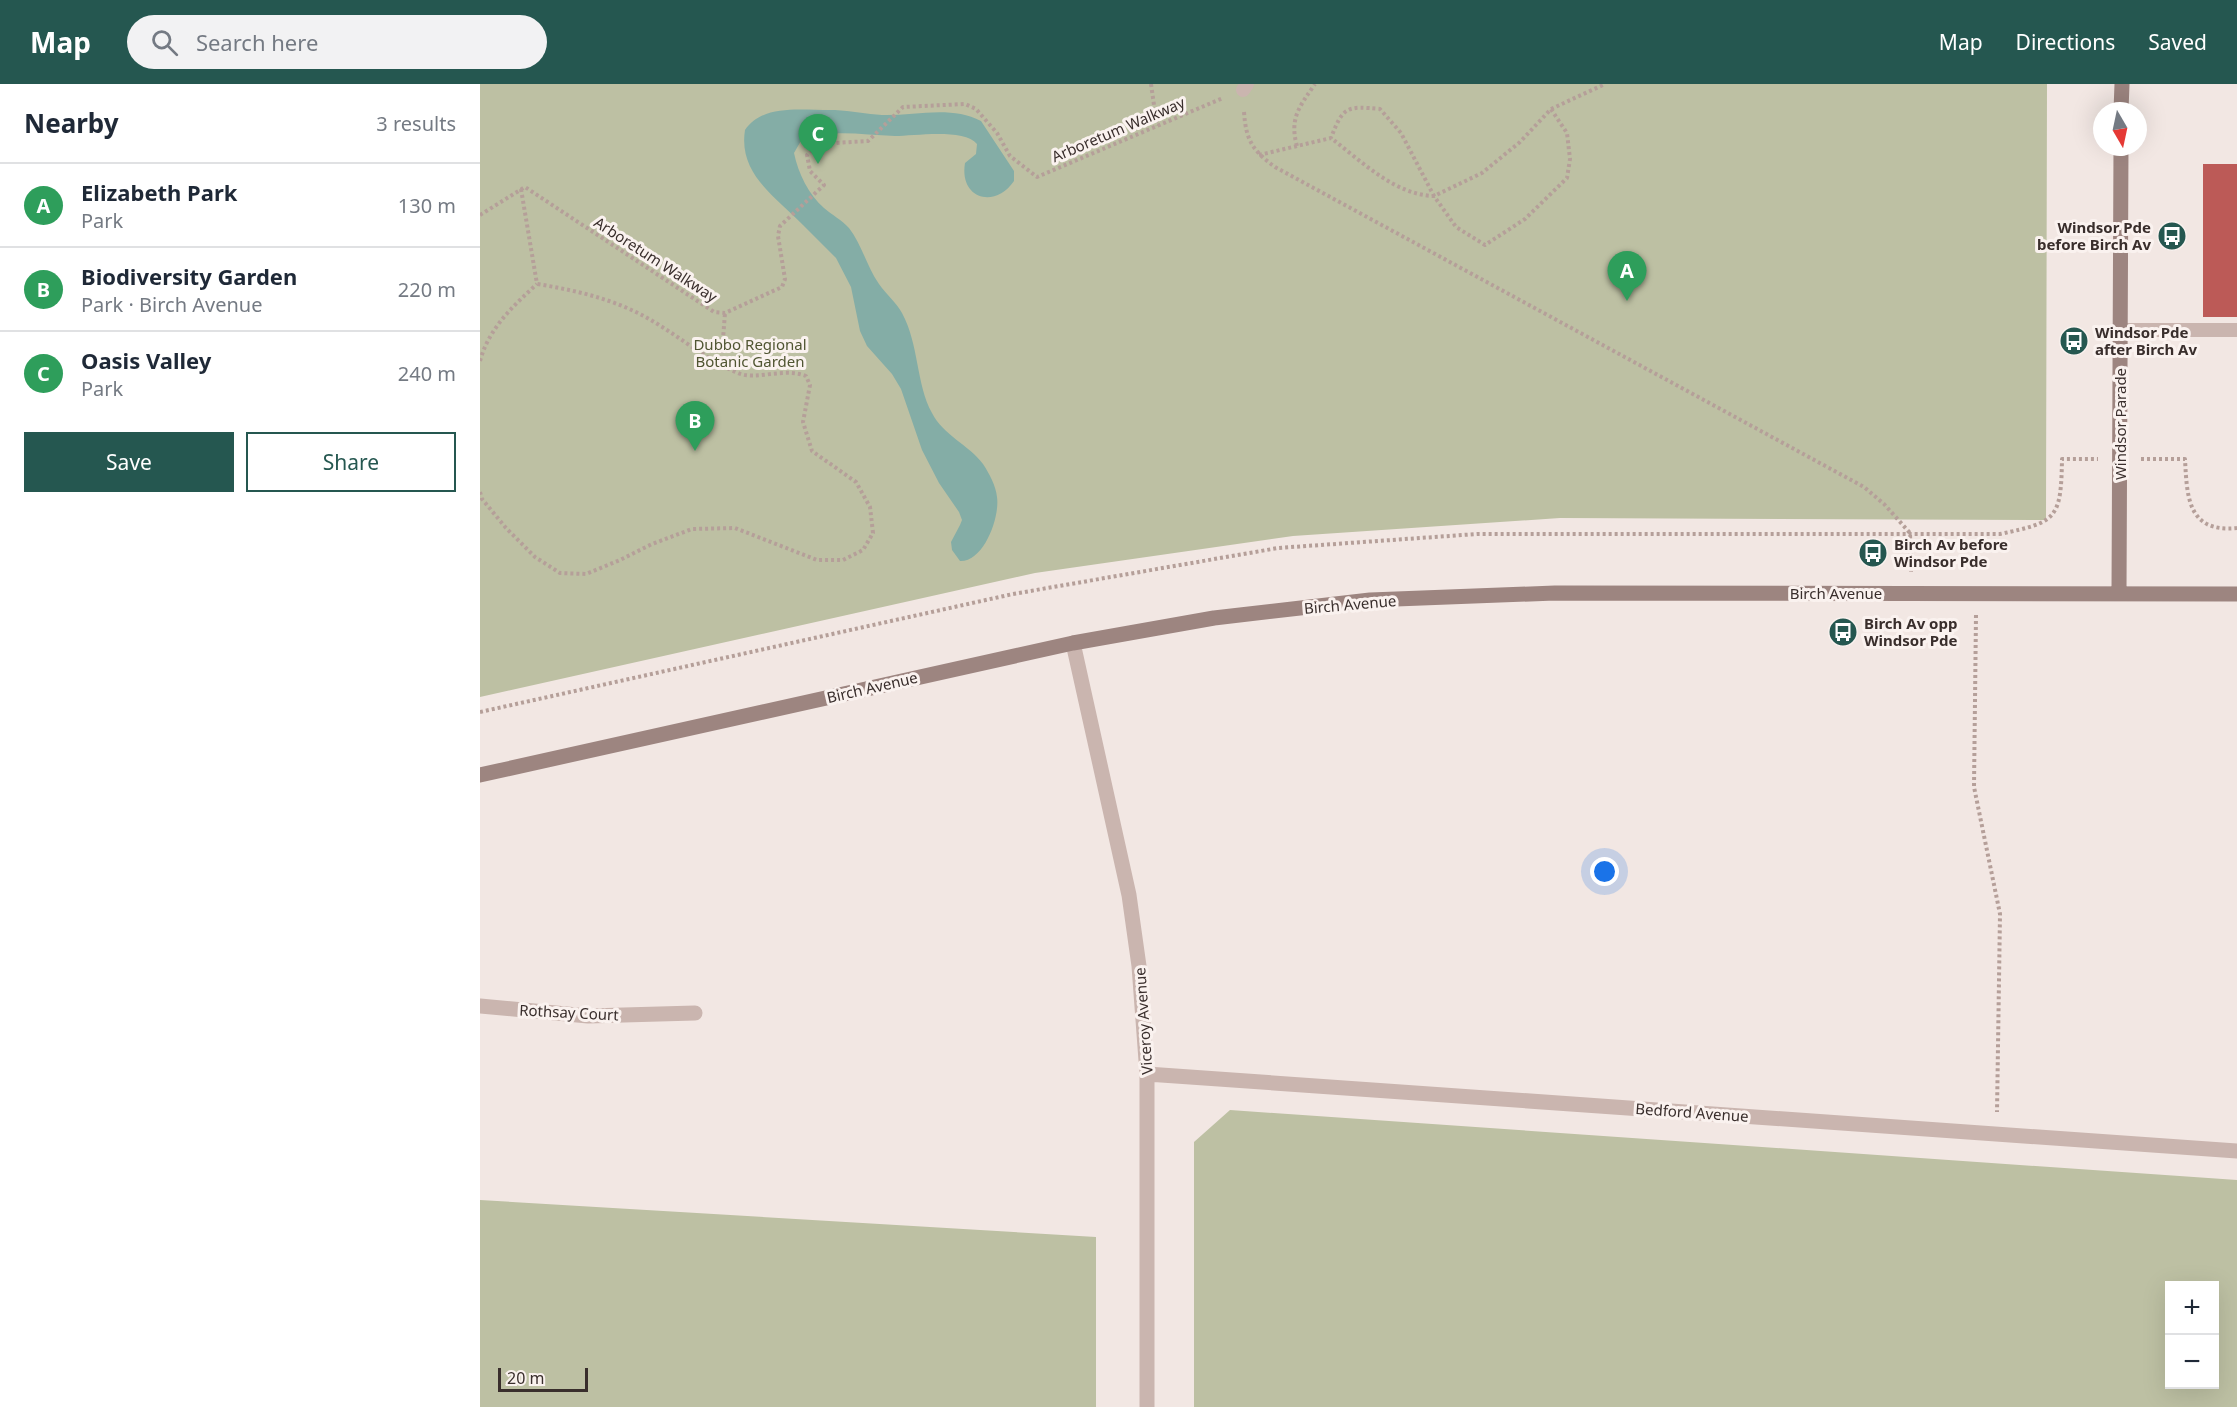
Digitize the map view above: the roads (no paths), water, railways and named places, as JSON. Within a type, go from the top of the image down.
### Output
[{"type":"street","points":[[2121,102],[2122,84]]},
{"type":"street","name":"Windsor Parade","points":[[2120,593],[2121,156]]},
{"type":"street","name":"Birch Avenue","points":[[480,775],[1073,643],[1214,618],[1370,600],[1555,593],[2237,594]]},
{"type":"street","name":"Viceroy Avenue","points":[[1073,643],[1129,895],[1139,966],[1147,1074],[1147,1407]]},
{"type":"street","name":"Rothsay Court","points":[[480,1006],[588,1016],[695,1013]]},
{"type":"street","name":"Bedford Avenue","points":[[1147,1074],[2237,1151]]},
{"type":"lane","points":[[2120,330],[2237,330]]},
{"type":"water","points":[[799,109],[882,115],[945,112],[969,116],[981,121],[1014,171],[1014,181],[1006,190],[997,195],[980,196],[973,192],[967,185],[965,163],[976,154],[977,144],[971,139],[950,134],[895,136],[825,134],[802,139],[794,153],[801,176],[809,190],[824,208],[849,228],[875,277],[902,313],[912,338],[923,390],[932,413],[943,428],[977,457],[992,480],[996,493],[996,516],[989,537],[976,554],[969,559],[960,561],[952,550],[951,542],[962,520],[959,512],[939,483],[922,450],[901,389],[892,374],[867,346],[860,331],[851,287],[836,258],[761,184],[747,159],[744,146],[745,130],[763,115]]},
{"type":"place","name":"Oasis Valley","points":[[818,164]]},
{"type":"place","name":"Windsor Pde before Birch Av","points":[[2172,236]]},
{"type":"place","name":"Elizabeth Park","points":[[1627,301]]},
{"type":"place","name":"Windsor Pde after Birch Av","points":[[2074,341]]},
{"type":"place","name":"Biodiversity Garden","points":[[695,451]]},
{"type":"place","name":"Birch Av before Windsor Pde","points":[[1873,553]]},
{"type":"place","name":"Birch Av opp Windsor Pde","points":[[1843,632]]},
{"type":"park label","name":"Dubbo Regional Botanic Garden","points":[[750,352]]}]
